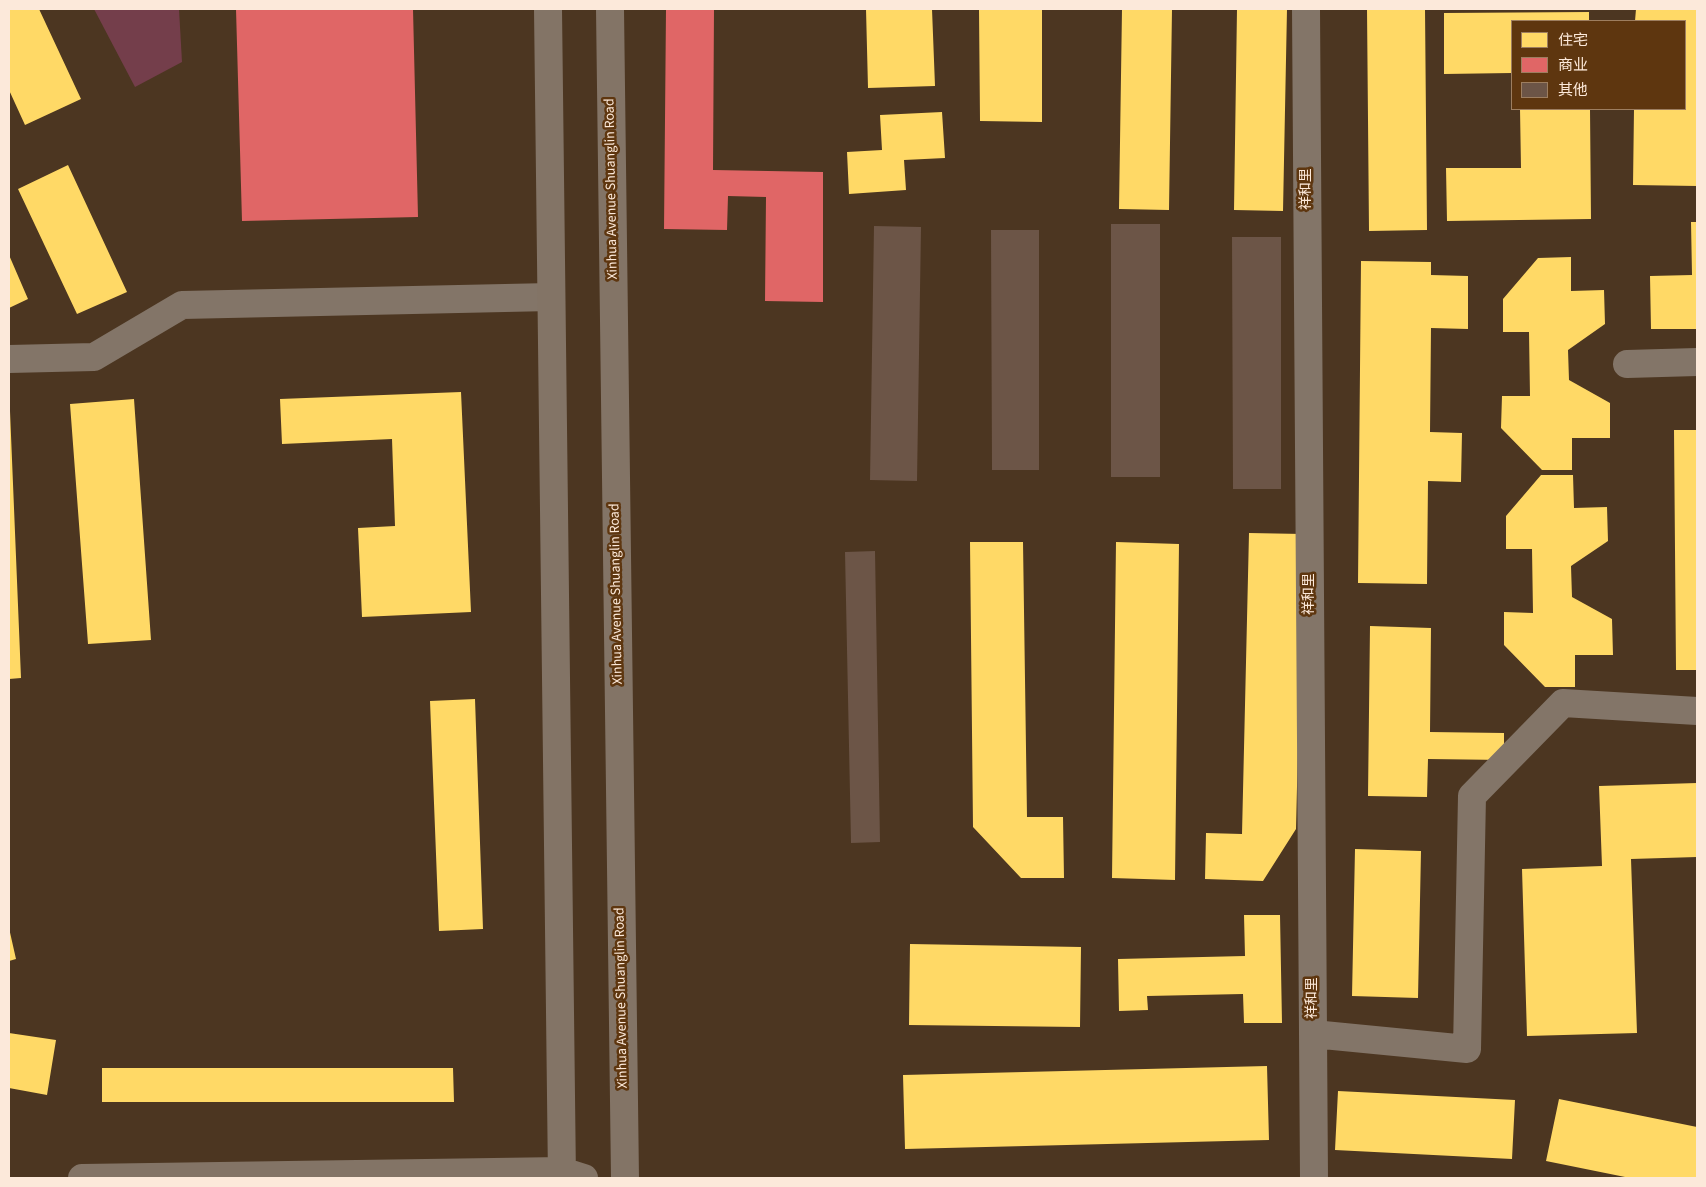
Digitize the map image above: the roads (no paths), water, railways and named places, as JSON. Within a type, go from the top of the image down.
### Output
[{"type":"main road","points":[[82,1178],[570,1176],[551,297],[548,9]]},
{"type":"main road","name":"Xinhua Avenue Shuanglin Road","points":[[610,9],[625,1178]]},
{"type":"street","name":"祥和里","points":[[1306,9],[1314,1178]]},
{"type":"street","points":[[9,359],[94,357],[182,305],[551,297]]},
{"type":"street","points":[[1627,364],[1697,362]]},
{"type":"street","points":[[1313,1034],[1467,1049],[1472,796],[1563,703],[1697,710]]}]
